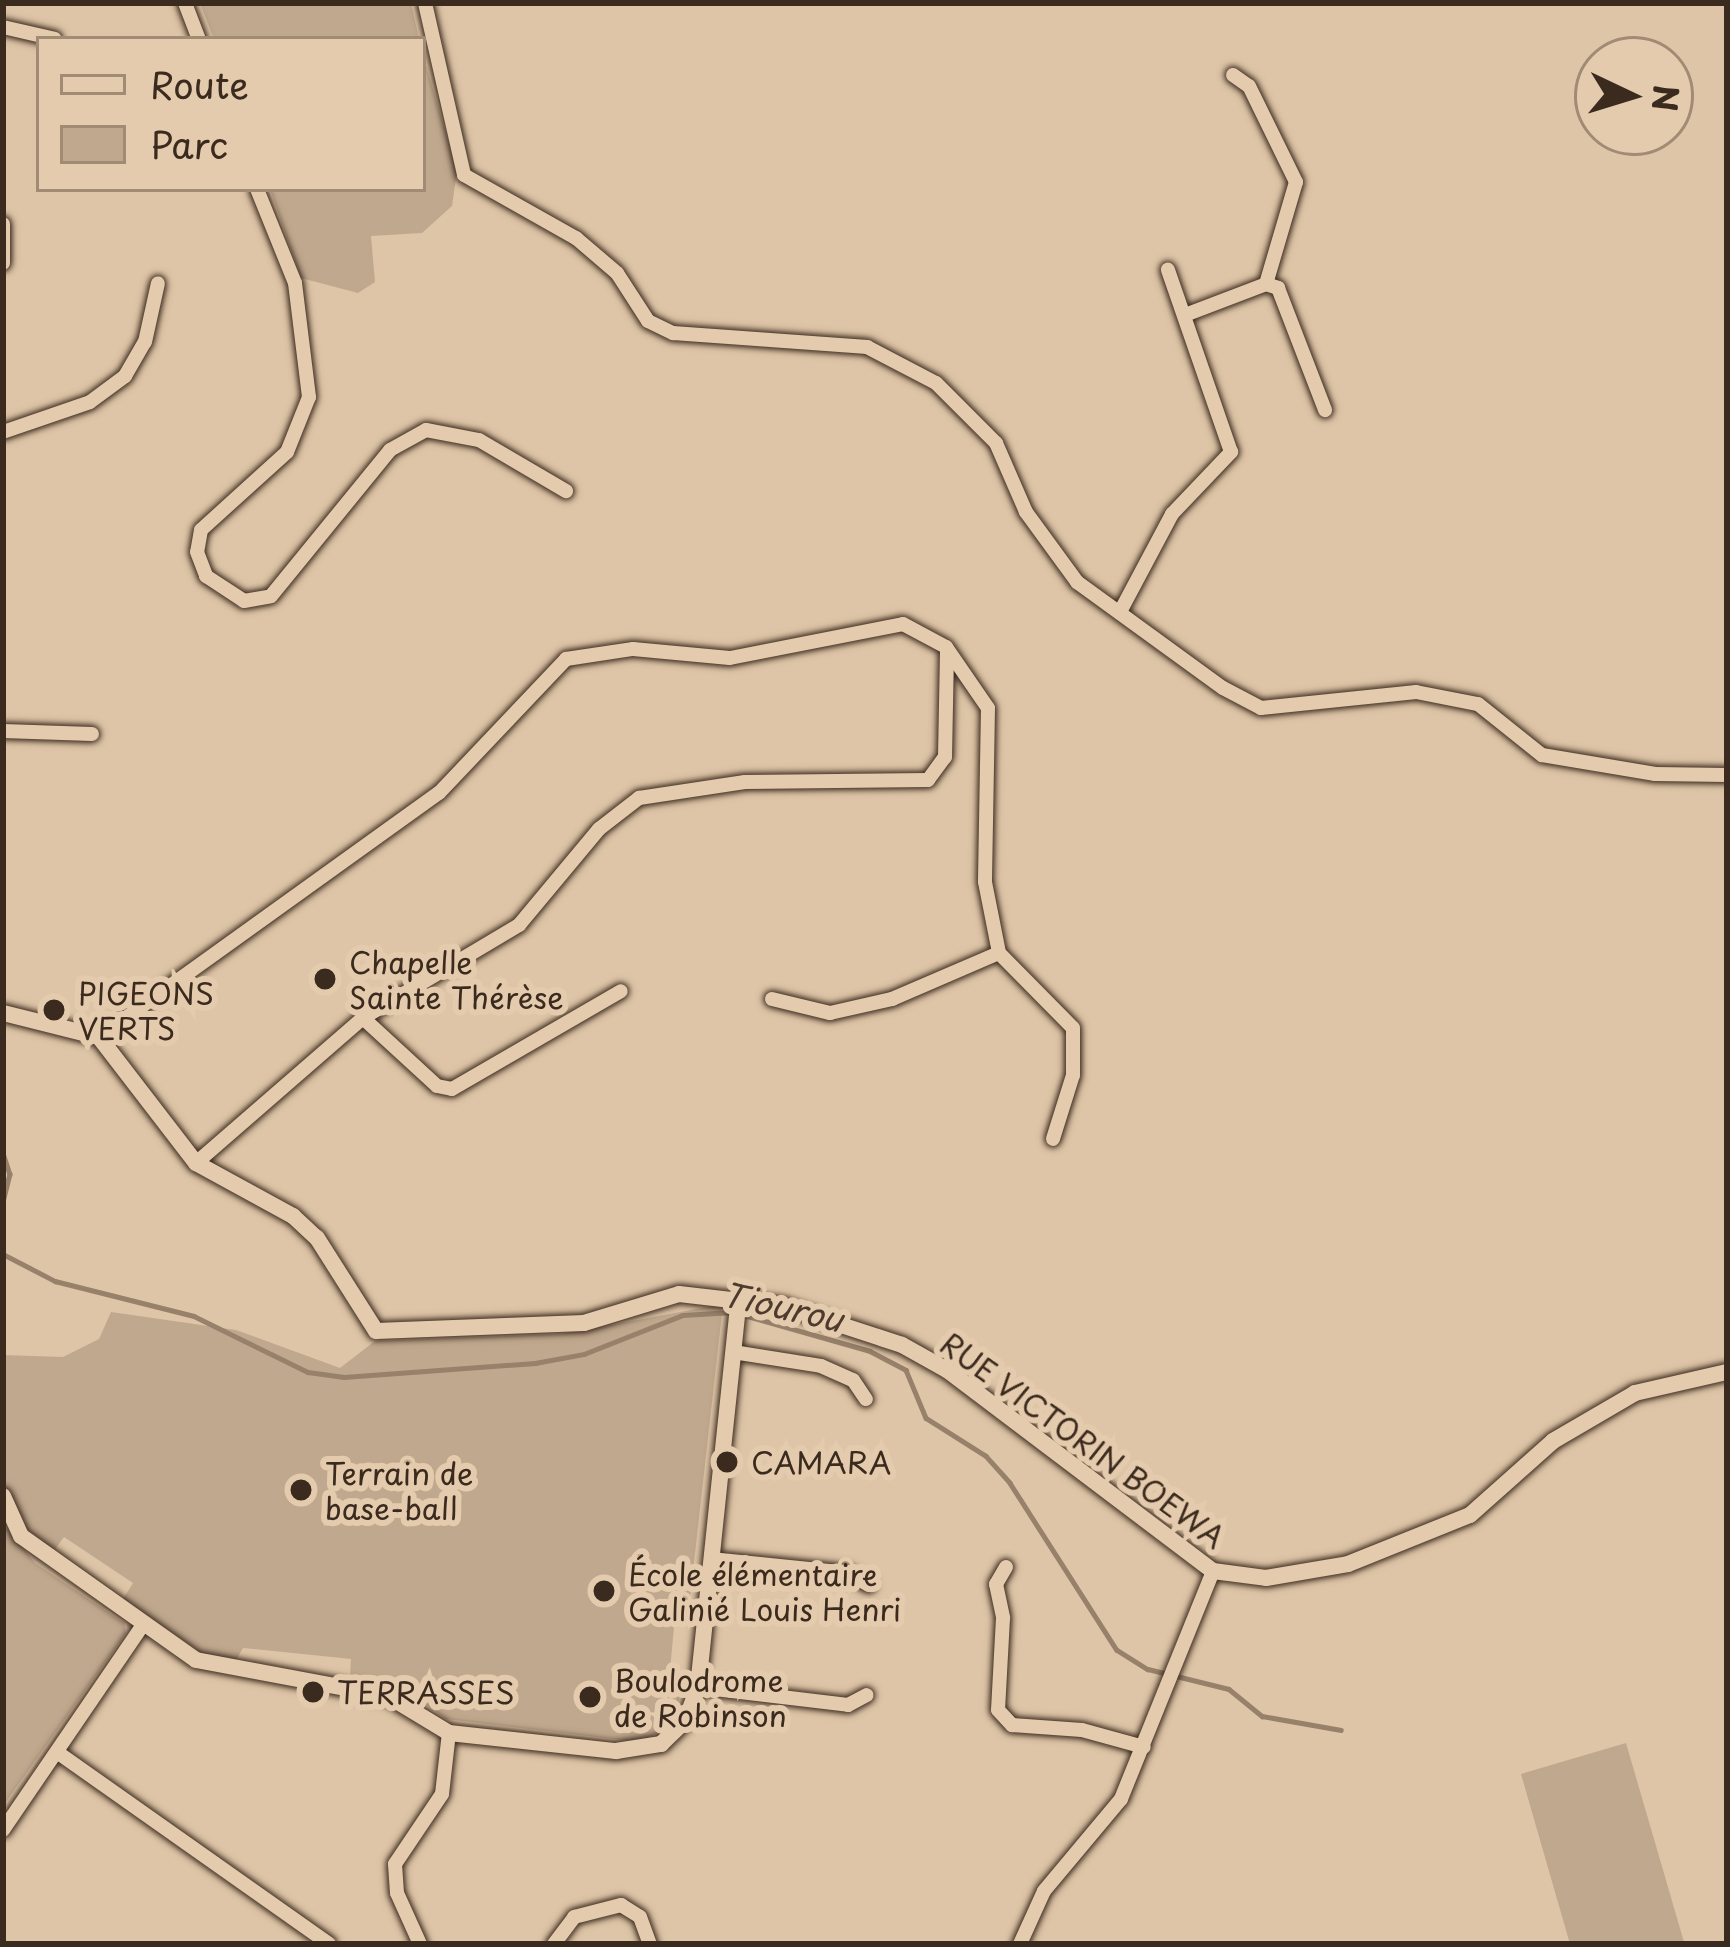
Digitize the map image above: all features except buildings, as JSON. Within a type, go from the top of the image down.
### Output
[{"type":"street","points":[[184,3],[198,36]]},
{"type":"street","points":[[425,3],[464,175],[576,238],[617,273],[648,321],[674,333],[867,347],[936,383],[996,443],[1026,512],[1077,582],[1261,708],[1416,692],[1478,704],[1542,755],[1655,774],[1727,775]]},
{"type":"street","points":[[3,27],[42,36]]},
{"type":"street","points":[[1233,75],[1249,86],[1296,182],[1266,284]]},
{"type":"street","points":[[258,192],[295,283],[309,398],[287,452],[201,530],[206,576],[244,601],[271,596],[390,450],[426,430],[478,440],[566,490]]},
{"type":"street","points":[[3,224],[3,263]]},
{"type":"street","points":[[1121,610],[1172,514],[1231,452],[1168,270]]},
{"type":"street","points":[[3,432],[89,402],[125,376],[145,342],[158,284]]},
{"type":"street","points":[[1185,315],[1266,284],[1278,288],[1325,410]]},
{"type":"street","points":[[3,1013],[99,1037],[439,793],[566,659],[633,649],[730,658],[903,624],[946,646],[988,708],[986,882],[999,953],[1073,1028],[1073,1075],[1053,1139]]},
{"type":"street","points":[[196,1163],[363,1018],[519,926],[599,830],[639,798],[745,782],[928,780],[945,757],[946,646]]},
{"type":"street","points":[[3,731],[92,734]]},
{"type":"street","points":[[772,999],[830,1013],[892,999],[999,953]]},
{"type":"street","points":[[363,1018],[437,1086],[452,1089],[621,992]]},
{"type":"street","name":"RUE VICTORIN BOEWA","points":[[99,1037],[196,1163],[293,1216],[344,1277],[364,1322],[393,1336],[584,1323],[679,1294],[902,1345],[946,1370],[1213,1570],[1266,1578],[1348,1564],[1470,1515],[1553,1442],[1635,1393],[1727,1372]]},
{"type":"street","points":[[3,1496],[21,1536],[196,1660],[388,1696],[449,1733],[616,1750],[662,1744],[686,1720],[698,1687],[737,1309]]},
{"type":"street","points":[[733,1352],[822,1366],[853,1381],[866,1399]]},
{"type":"street","points":[[711,1559],[848,1573],[869,1585]]},
{"type":"street","points":[[1006,1567],[996,1584],[1003,1618],[998,1710],[1012,1725],[1082,1730],[1144,1747]]},
{"type":"street","points":[[1020,1944],[1044,1891],[1121,1799],[1213,1570]]},
{"type":"street","points":[[5,1822],[143,1625]]},
{"type":"street","points":[[698,1687],[848,1705],[867,1695]]},
{"type":"street","points":[[420,1944],[397,1893],[395,1864],[442,1794],[449,1733]]},
{"type":"street","points":[[57,1752],[329,1944]]},
{"type":"street","points":[[554,1944],[574,1917],[621,1905],[640,1917],[650,1944]]},
{"type":"green space","points":[[200,3],[411,3],[418,36],[213,36]]},
{"type":"green space","points":[[426,65],[457,171],[452,206],[422,233],[371,236],[375,282],[358,293],[301,278],[271,192],[426,192]]},
{"type":"green space","points":[[723,1304],[688,1616],[675,1616],[669,1681],[681,1683],[678,1709],[665,1729],[639,1742],[446,1719],[399,1685],[350,1676],[351,1659],[243,1648],[234,1664],[209,1658],[123,1599],[133,1583],[64,1537],[53,1552],[24,1526],[3,1483],[3,1355],[63,1357],[99,1339],[111,1312],[236,1330],[340,1368],[375,1341],[562,1334]]},
{"type":"green space","points":[[3,1522],[35,1563],[124,1623],[126,1633],[3,1806]]},
{"type":"green space","points":[[1626,1743],[1684,1942],[1570,1944],[1521,1774]]},
{"type":"waterway","name":"Tiourou","points":[[3,1153],[10,1174],[3,1203]]},
{"type":"waterway","name":"Tiourou","points":[[3,1254],[55,1281],[194,1316],[308,1372],[344,1377],[535,1363],[584,1354],[683,1315],[733,1312]]},
{"type":"waterway","name":"Tiourou","points":[[744,1315],[870,1351],[906,1370],[926,1418],[986,1456],[1010,1483],[1117,1650],[1148,1669],[1229,1689],[1262,1716],[1341,1730]]},
{"type":"place","name":"Chapelle Sainte Thérèse","points":[[325,979]]},
{"type":"place","name":"PIGEONS VERTS","points":[[54,1010]]},
{"type":"place","name":"CAMARA","points":[[727,1462]]},
{"type":"place","name":"Terrain de base-ball","points":[[301,1490]]},
{"type":"place","name":"École élémentaire Galinié Louis Henri","points":[[604,1591]]},
{"type":"place","name":"TERRASSES","points":[[313,1692]]},
{"type":"place","name":"Boulodrome de Robinson","points":[[590,1697]]}]
